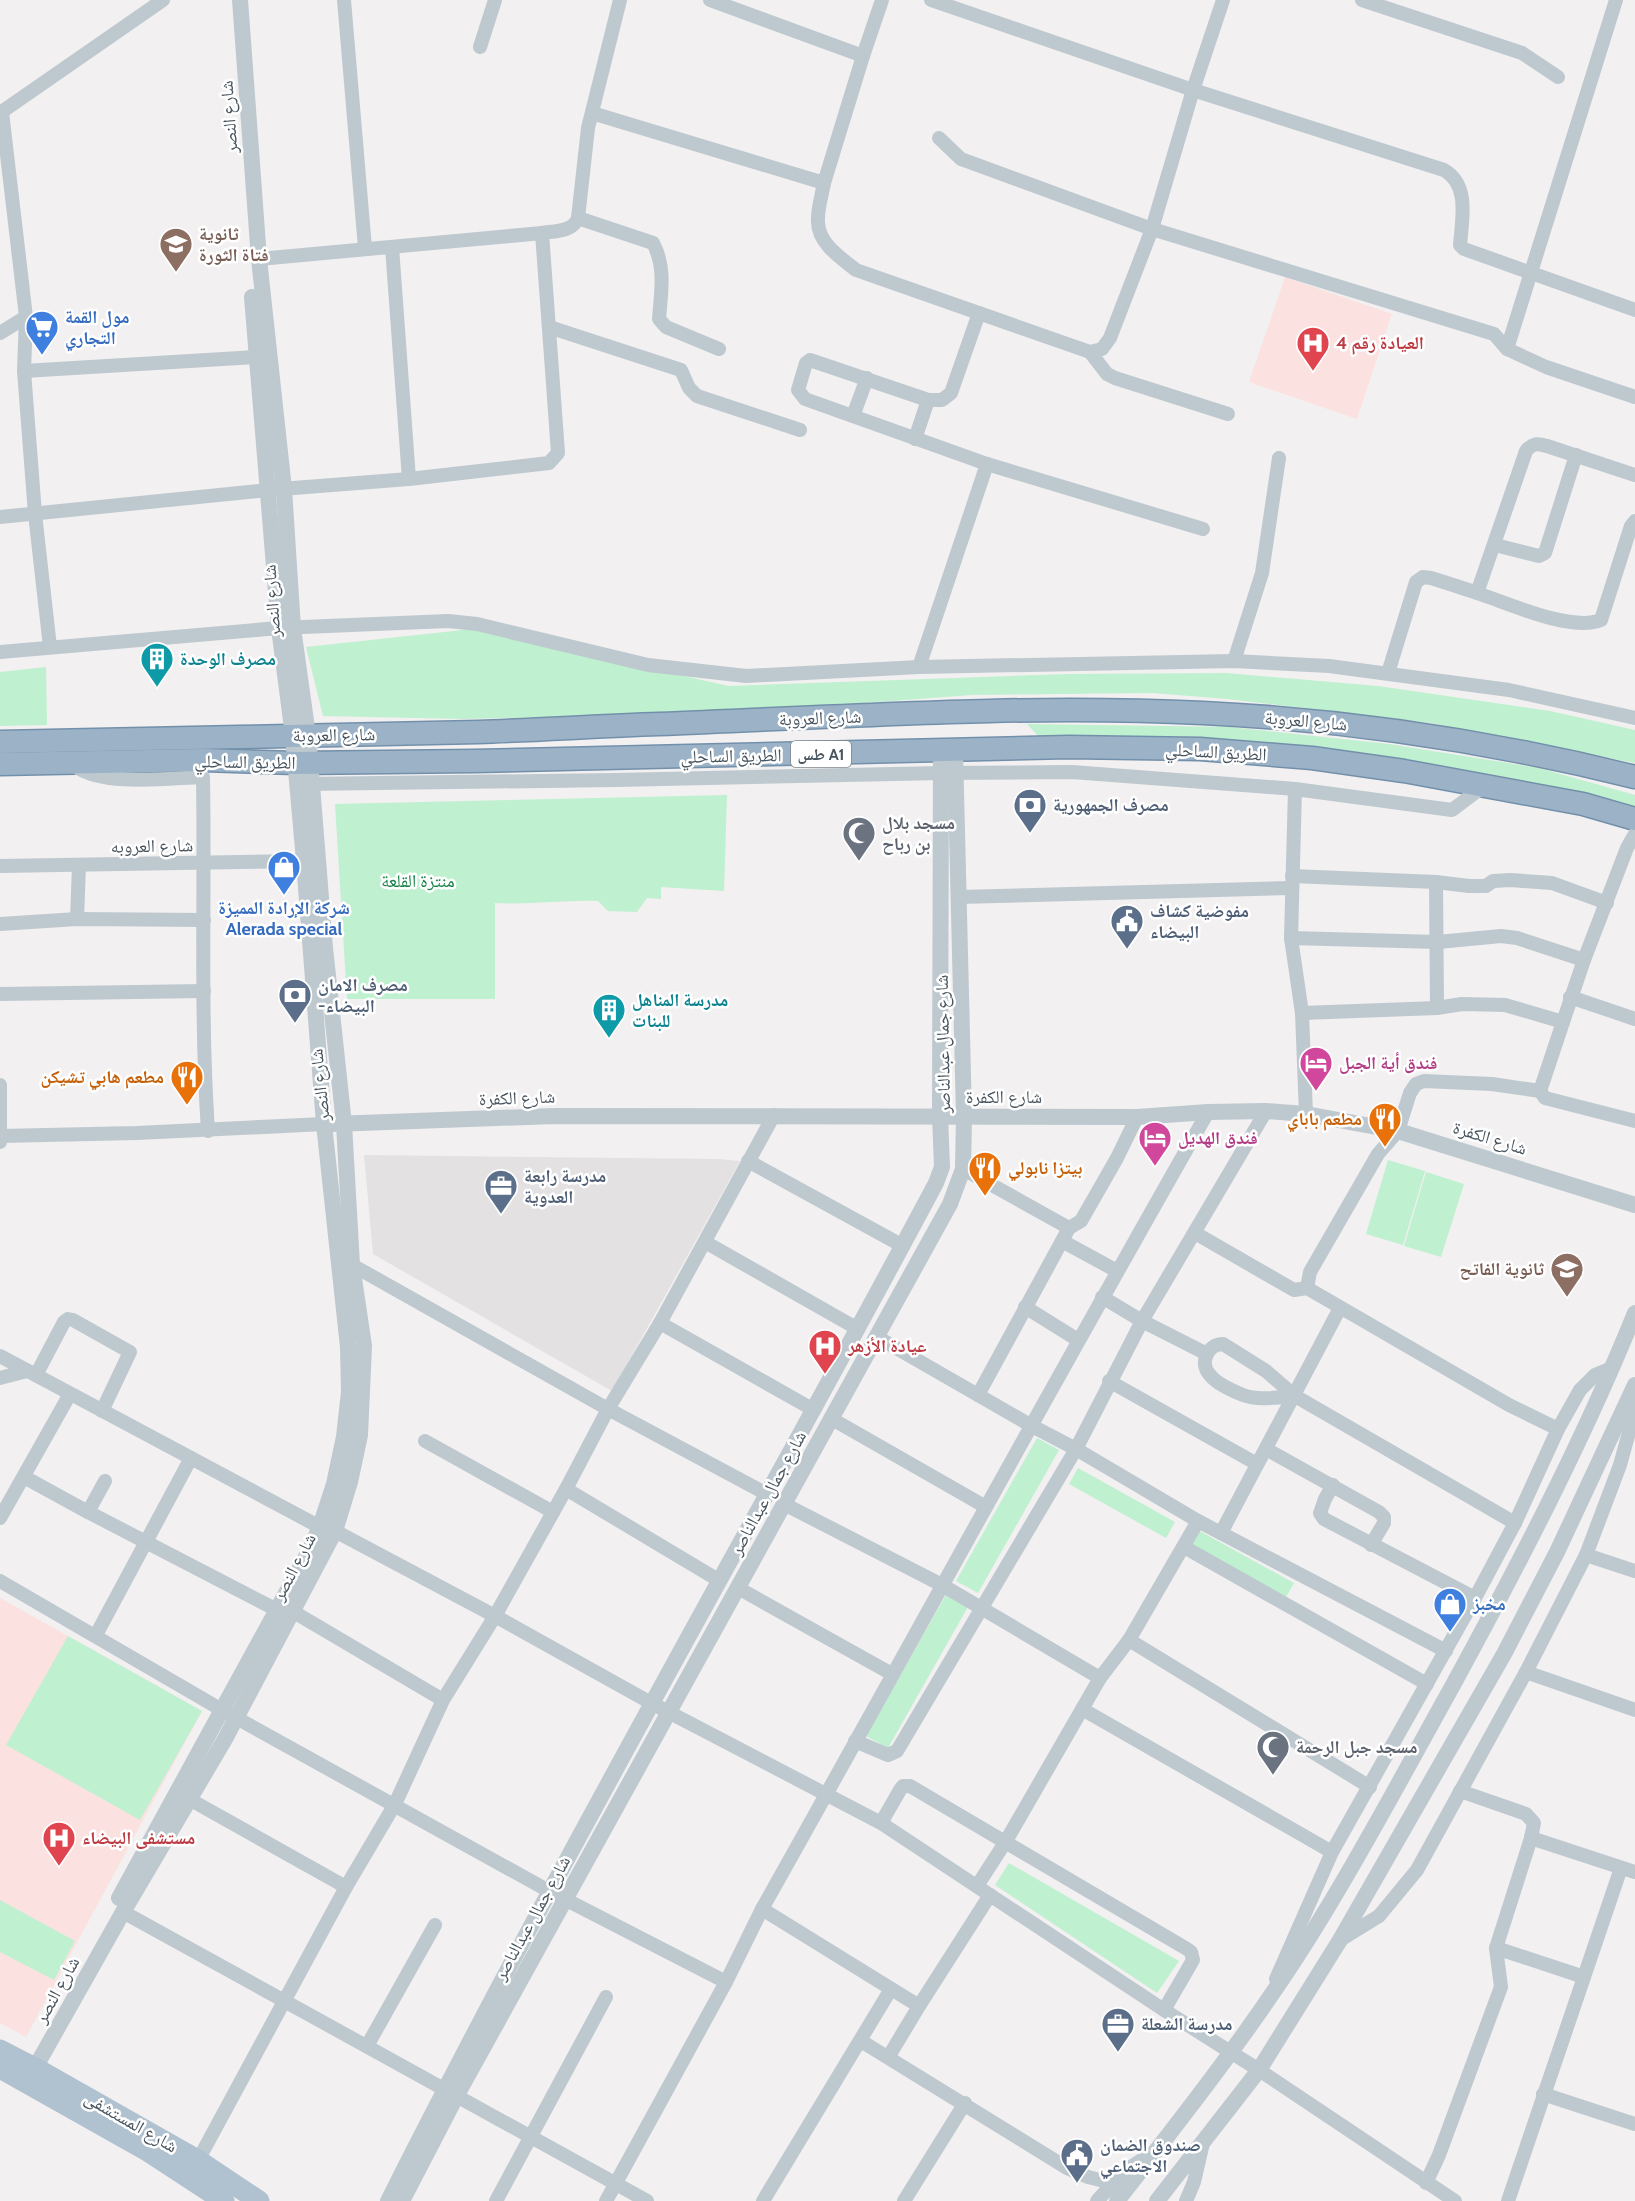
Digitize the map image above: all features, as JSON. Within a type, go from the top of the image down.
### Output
[{"type":"highway","name":"شارع العروبة","points":[[0,742],[483,732],[1010,711],[1201,712],[1314,720],[1508,749],[1635,777]]},
{"type":"highway","points":[[1010,711],[1010,748]]},
{"type":"highway","points":[[947,713],[948,762]]},
{"type":"highway","name":"الطريق الساحلي","points":[[0,764],[203,760],[304,773],[948,762],[1010,748],[1200,749],[1289,756],[1393,770],[1583,804],[1635,819]]},
{"type":"main road","name":"شارع المستشفى","points":[[0,2050],[23,2073],[193,2168],[259,2201]]},
{"type":"main road","name":"شارع المستشفى","points":[[193,2168],[224,2201]]},
{"type":"street","points":[[50,647],[35,514],[24,371],[26,317],[1,113],[163,0]]},
{"type":"street","name":"شارع النصر","points":[[228,0],[257,357],[276,489]]},
{"type":"street","name":"شارع النصر","points":[[23,2073],[123,1912],[328,1529],[350,1482],[360,1435],[364,1346],[352,1265],[344,1124],[325,948],[301,735],[286,628],[240,0]]},
{"type":"street","points":[[344,0],[365,248]]},
{"type":"street","points":[[480,47],[495,0]]},
{"type":"street","points":[[259,258],[542,233],[576,225],[592,113],[620,0]]},
{"type":"street","points":[[710,0],[863,56]]},
{"type":"street","points":[[882,0],[824,183],[817,223],[824,240],[835,253],[856,270],[1090,352],[1107,374],[1115,378],[1228,414]]},
{"type":"street","points":[[931,0],[1193,90],[1444,170],[1451,174],[1462,193],[1461,247],[1530,274],[1635,310]]},
{"type":"street","points":[[1090,352],[1102,349],[1110,338],[1152,229],[1193,90],[1223,0]]},
{"type":"street","points":[[1362,0],[1522,53],[1558,77]]},
{"type":"street","points":[[1507,349],[1616,0]]},
{"type":"street","points":[[592,113],[824,183]]},
{"type":"street","points":[[939,138],[961,159],[1152,229],[1494,334],[1507,349],[1546,367],[1635,397]]},
{"type":"street","points":[[578,218],[653,243],[660,254],[662,270],[659,319],[666,327],[718,349]]},
{"type":"street","points":[[0,517],[276,489],[409,479],[553,461],[558,453],[542,233]]},
{"type":"street","points":[[392,247],[409,479]]},
{"type":"street","points":[[979,313],[951,393],[942,400],[928,400],[816,360],[806,363],[798,390],[805,399],[987,464],[1203,529]]},
{"type":"street","points":[[0,333],[26,317]]},
{"type":"street","points":[[549,327],[681,369],[688,388],[697,396],[800,430]]},
{"type":"street","points":[[24,371],[257,357]]},
{"type":"street","points":[[853,416],[867,378]]},
{"type":"street","points":[[915,439],[928,400]]},
{"type":"street","points":[[1478,593],[1526,451],[1532,445],[1537,443],[1635,475]]},
{"type":"street","points":[[1495,545],[1539,556],[1545,553],[1576,455]]},
{"type":"street","points":[[1234,661],[1262,573],[1279,458]]},
{"type":"street","points":[[919,667],[987,464]]},
{"type":"street","points":[[1388,673],[1416,582],[1423,577],[1478,593],[1552,619],[1591,624],[1601,620],[1631,526],[1635,521]]},
{"type":"street","points":[[0,652],[286,628],[448,621],[477,624],[648,665],[746,676],[919,667],[1234,661],[1329,666],[1509,690],[1635,718]]},
{"type":"street","points":[[557,1895],[652,1704],[903,1246],[942,1167],[940,1116],[948,762],[1296,789],[1452,810],[1484,786]]},
{"type":"street","name":"شارع جمال عبدالناصر","points":[[402,2201],[450,2092],[557,1895],[668,1712],[950,1204],[963,1169],[964,1116],[959,897],[948,762]]},
{"type":"street","points":[[70,763],[95,775],[127,778],[203,777],[205,863],[203,1060],[208,1131]]},
{"type":"street","name":"شارع النصر","points":[[304,773],[304,861],[324,1125],[348,1347],[349,1392],[344,1437],[328,1529]]},
{"type":"street","points":[[1296,789],[1291,938],[1302,1013],[1306,1114]]},
{"type":"street","points":[[1540,1091],[1570,997],[1627,848],[1635,834]]},
{"type":"street","name":"شارع العروبه","points":[[0,866],[304,861]]},
{"type":"street","points":[[77,919],[79,865]]},
{"type":"street","points":[[959,897],[1292,882],[1436,882],[1486,886],[1493,881],[1510,880],[1552,883],[1607,903]]},
{"type":"street","points":[[1436,882],[1437,1008]]},
{"type":"street","points":[[0,924],[77,919],[204,920]]},
{"type":"street","points":[[1291,938],[1438,942],[1501,936],[1517,938],[1584,960]]},
{"type":"street","points":[[0,994],[204,991]]},
{"type":"street","points":[[1570,997],[1635,1018]]},
{"type":"street","points":[[1302,1013],[1437,1008],[1462,1004],[1505,1005],[1563,1022]]},
{"type":"street","points":[[1306,1288],[1310,1272],[1378,1154],[1398,1131],[1410,1093],[1416,1084],[1424,1081],[1492,1084],[1540,1091],[1545,1098],[1635,1121]]},
{"type":"street","points":[[0,1084],[1,1138],[324,1125]]},
{"type":"street","points":[[855,1741],[888,1755],[897,1751],[984,1608],[1076,1449],[1142,1321],[1266,1111]]},
{"type":"street","name":"شارع الكفرة","points":[[324,1125],[554,1116],[1137,1117],[1266,1111],[1306,1114],[1398,1131],[1635,1205]]},
{"type":"street","points":[[606,2201],[892,1674],[1208,1112]]},
{"type":"street","points":[[193,2168],[346,1887],[394,1804],[443,1700],[495,1616],[554,1512],[608,1409],[660,1323],[774,1115]]},
{"type":"street","points":[[978,1395],[1069,1228],[1081,1221],[1117,1158],[1137,1117]]},
{"type":"street","points":[[748,1161],[903,1246]]},
{"type":"street","points":[[963,1169],[1069,1228]]},
{"type":"street","points":[[1195,1233],[1294,1290],[1306,1288],[1509,1405],[1558,1429]]},
{"type":"street","points":[[1062,1241],[1117,1271]]},
{"type":"street","points":[[705,1242],[858,1329]]},
{"type":"street","points":[[352,1265],[608,1409],[767,1494]]},
{"type":"street","points":[[1102,1297],[1142,1321],[1207,1354]]},
{"type":"street","points":[[1025,1307],[1078,1340]]},
{"type":"street","points":[[1221,1533],[1340,1308]]},
{"type":"street","points":[[1117,2201],[1232,2052],[1323,1916],[1517,1569],[1612,1368],[1635,1313]]},
{"type":"street","points":[[0,1378],[31,1373],[64,1322],[68,1319],[73,1320],[130,1352],[102,1411]]},
{"type":"street","points":[[660,1323],[814,1410]]},
{"type":"street","points":[[877,1337],[1198,1521],[1446,1651]]},
{"type":"street","points":[[1295,1396],[1257,1398],[1242,1395],[1210,1376],[1204,1362],[1207,1354],[1217,1344],[1223,1344],[1266,1371],[1295,1396],[1515,1523]]},
{"type":"street","points":[[0,1356],[495,1616],[652,1704],[881,1823],[1455,2201]]},
{"type":"street","points":[[1267,2001],[1332,1852],[1475,1598],[1515,1523],[1558,1429],[1580,1390],[1595,1375],[1612,1368]]},
{"type":"street","points":[[1109,1382],[1257,1464]]},
{"type":"street","points":[[1157,2201],[1259,2070],[1340,1940],[1504,1654],[1557,1552],[1635,1385]]},
{"type":"street","points":[[0,1518],[70,1394]]},
{"type":"street","points":[[1340,1940],[1379,1916],[1417,1870],[1526,1672],[1586,1556],[1630,1432],[1634,1414],[1627,1404]]},
{"type":"street","points":[[832,1419],[986,1507]]},
{"type":"street","points":[[425,1441],[554,1512]]},
{"type":"street","points":[[1266,1449],[1384,1516],[1384,1522],[1371,1545]]},
{"type":"street","points":[[96,1635],[191,1458]]},
{"type":"street","points":[[24,1477],[88,1512],[285,1610],[443,1700]]},
{"type":"street","points":[[88,1512],[105,1481]]},
{"type":"street","points":[[1333,1485],[1320,1513],[1324,1519],[1475,1598]]},
{"type":"street","points":[[566,1489],[720,1581]]},
{"type":"street","points":[[784,1504],[984,1608],[1100,1678]]},
{"type":"street","points":[[977,1886],[1006,1841],[1100,1678],[1129,1640],[1198,1521]]},
{"type":"street","points":[[1184,1547],[1427,1684]]},
{"type":"street","points":[[1586,1556],[1635,1571]]},
{"type":"street","points":[[0,1581],[229,1713],[557,1895],[726,1982]]},
{"type":"street","points":[[738,1588],[892,1674]]},
{"type":"street","points":[[1129,1640],[1370,1787]]},
{"type":"street","points":[[1526,1672],[1635,1710]]},
{"type":"street","points":[[1082,1709],[1332,1852]]},
{"type":"street","name":"شارع النصر","points":[[23,2073],[38,2042],[158,1843],[189,1799],[229,1713]]},
{"type":"street","points":[[881,1823],[900,1790],[906,1785],[915,1788],[1191,1952],[1193,1960],[1191,1966],[1164,2010]]},
{"type":"street","points":[[1426,2183],[1439,2155],[1501,1987],[1496,1947],[1534,1823],[1527,1814],[1460,1791]]},
{"type":"street","points":[[189,1799],[346,1887]]},
{"type":"street","points":[[1531,1838],[1635,1872]]},
{"type":"street","points":[[1508,2201],[1621,1868]]},
{"type":"street","points":[[889,2056],[990,1895]]},
{"type":"street","points":[[762,1910],[919,2006]]},
{"type":"street","points":[[123,1912],[647,2201]]},
{"type":"street","points":[[367,2046],[435,1925]]},
{"type":"street","points":[[1496,1947],[1584,1977]]},
{"type":"street","points":[[763,2201],[891,1989]]},
{"type":"street","points":[[496,2201],[606,1997]]},
{"type":"street","points":[[861,2041],[889,2056],[1067,2168],[1088,2178],[1112,2183]]},
{"type":"street","points":[[388,2201],[450,2092]]},
{"type":"street","points":[[1544,2094],[1635,2124]]},
{"type":"street","points":[[903,2201],[965,2103]]},
{"type":"street","points":[[1186,2201],[1194,2181],[1204,2139]]},
{"type":"street","points":[[1096,2201],[1123,2172],[1156,2151]]},
{"type":"shaded area","points":[[1285,277],[1392,314],[1357,419],[1249,382]]},
{"type":"shaded area","points":[[364,1155],[740,1161],[612,1391],[373,1254]]},
{"type":"shaded area","name":"مستشفى البيضاء","points":[[0,1598],[202,1711],[26,2037],[0,2023]]},
{"type":"green space","points":[[472,629],[729,686],[1069,674],[1226,673],[1378,686],[1550,711],[1635,730],[1635,763],[1430,723],[1227,699],[1152,693],[972,695],[728,713],[462,719],[323,716],[306,647]]},
{"type":"green space","points":[[46,667],[47,725],[0,726],[0,672]]},
{"type":"green space","points":[[1027,724],[1230,727],[1389,744],[1539,768],[1635,795],[1635,814],[1438,771],[1040,738]]},
{"type":"green space","name":"منتزة القلعة","points":[[727,795],[724,891],[661,887],[661,899],[647,898],[637,912],[608,911],[598,901],[495,903],[495,999],[347,999],[335,804]]},
{"type":"green space","points":[[1388,1160],[1425,1171],[1403,1245],[1366,1234]]},
{"type":"green space","points":[[1426,1172],[1464,1184],[1441,1257],[1404,1246]]},
{"type":"green space","points":[[1037,1438],[1059,1450],[978,1593],[956,1581]]},
{"type":"green space","points":[[1078,1468],[1175,1522],[1166,1538],[1069,1484]]},
{"type":"green space","points":[[1196,1529],[1294,1583],[1285,1599],[1188,1545]]},
{"type":"green space","points":[[947,1593],[969,1605],[888,1748],[866,1736]]},
{"type":"green space","points":[[68,1636],[202,1711],[140,1820],[6,1745]]},
{"type":"green space","points":[[1009,1863],[1179,1961],[1157,1993],[995,1885]]},
{"type":"green space","points":[[0,1900],[75,1941],[54,1980],[0,1952]]},
{"type":"place","name":"ثانوية فتاة الثورة","points":[[176,273]]},
{"type":"place","name":"مول القمة التجاري","points":[[42,356]]},
{"type":"place","name":"العيادة رقم 4","points":[[1313,372]]},
{"type":"place","name":"مصرف الوحدة","points":[[157,688]]},
{"type":"place","name":"مصرف الجمهورية","points":[[1030,834]]},
{"type":"place","name":"مسجد بلال بن رباح","points":[[859,862]]},
{"type":"place","name":"شركة الإرادة المميزة Alerada special","points":[[284,896]]},
{"type":"place","name":"مفوضية كشاف البيضاء","points":[[1127,950]]},
{"type":"place","name":"مصرف الامان -البيضاء","points":[[295,1024]]},
{"type":"place","name":"مدرسة المناهل للبنات","points":[[609,1039]]},
{"type":"place","name":"فندق أية الجبل","points":[[1316,1092]]},
{"type":"place","name":"مطعم هابي تشيكن","points":[[187,1106]]},
{"type":"place","name":"مطعم باباي","points":[[1385,1148]]},
{"type":"place","name":"فندق الهديل","points":[[1155,1167]]},
{"type":"place","name":"بيتزا نابولي","points":[[985,1197]]},
{"type":"place","name":"مدرسة رابعة العدوية","points":[[501,1215]]},
{"type":"place","name":"ثانوية الفاتح","points":[[1567,1298]]},
{"type":"place","name":"عيادة الأزهر","points":[[825,1375]]},
{"type":"place","name":"مخبز","points":[[1450,1633]]},
{"type":"place","name":"مسجد جبل الرحمة","points":[[1273,1776]]},
{"type":"place","name":"مستشفى البيضاء","points":[[59,1867]]},
{"type":"place","name":"مدرسة الشعلة","points":[[1118,2053]]},
{"type":"place","name":"صندوق الضمان الاجتماعي","points":[[1077,2184]]}]
